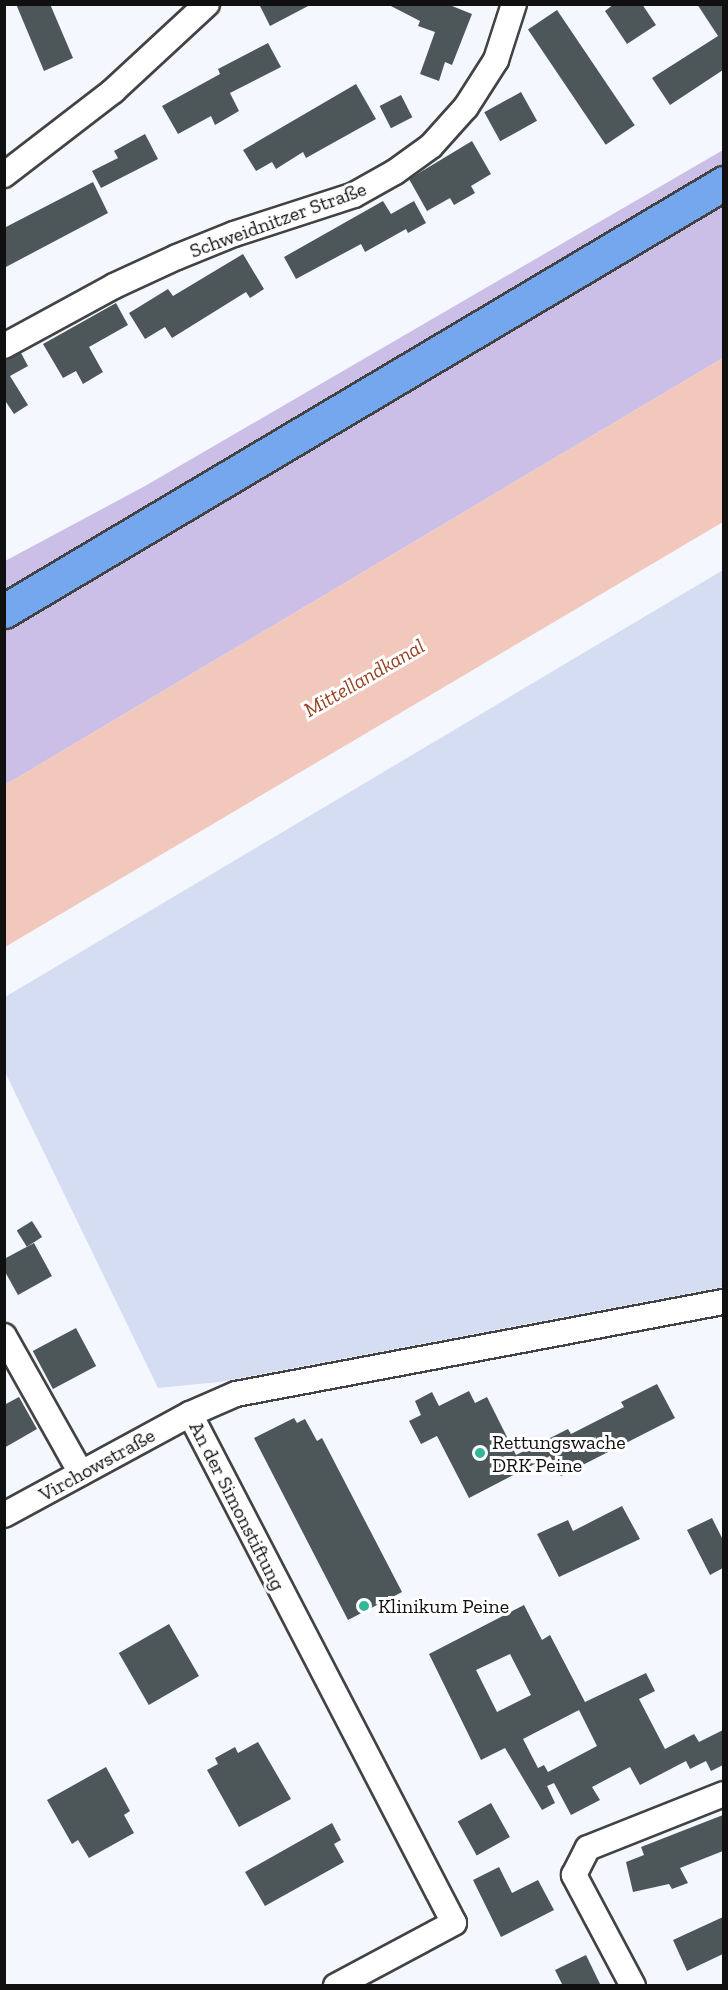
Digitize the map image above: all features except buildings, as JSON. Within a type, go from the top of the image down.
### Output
[{"type":"main road","points":[[4,611],[723,183]]},
{"type":"street","points":[[4,176],[113,91],[207,4]]},
{"type":"street","name":"Schweidnitzer Straße","points":[[4,346],[114,286],[177,257],[234,234],[354,195],[395,172],[430,146],[466,106],[496,60],[514,4]]},
{"type":"street","name":"An der Simonstiftung","points":[[336,1986],[454,1923],[190,1414],[236,1394],[723,1302]]},
{"type":"street","points":[[4,1336],[81,1473]]},
{"type":"street","name":"Virchowstraße","points":[[4,1515],[190,1414]]},
{"type":"street","points":[[633,1986],[574,1875],[588,1848],[723,1794]]},
{"type":"shaded area","points":[[723,150],[723,358],[5,785],[5,561],[145,486]]},
{"type":"shaded area","points":[[723,570],[723,1287],[219,1382],[158,1388],[5,1072],[5,997]]},
{"type":"water","name":"Mittellandkanal","points":[[723,358],[723,522],[5,947],[5,785]]},
{"type":"place","name":"Rettungswache DRK Peine","points":[[480,1453]]},
{"type":"place","name":"Klinikum Peine","points":[[364,1606]]}]
